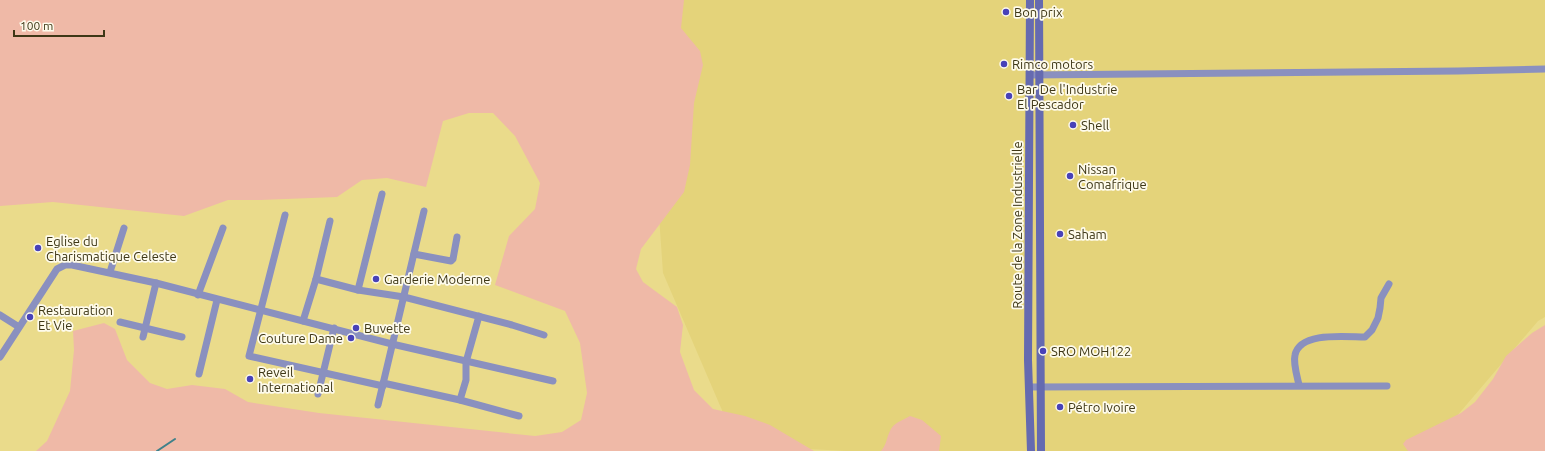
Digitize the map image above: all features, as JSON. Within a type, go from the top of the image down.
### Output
[{"type":"main road","name":"Route de la Zone Industrielle","points":[[1030,0],[1028,352],[1031,451]]},
{"type":"main road","name":"Route de la Zone Industrielle","points":[[1039,0],[1041,451]]},
{"type":"street","points":[[1030,75],[1452,72],[1545,69]]},
{"type":"street","points":[[358,290],[382,194]]},
{"type":"street","points":[[378,405],[424,211]]},
{"type":"street","points":[[285,215],[249,356],[324,373],[460,400],[519,416]]},
{"type":"street","points":[[304,321],[330,221]]},
{"type":"street","points":[[110,272],[124,228]]},
{"type":"street","points":[[198,294],[223,228]]},
{"type":"street","points":[[414,254],[452,261],[458,237]]},
{"type":"street","points":[[0,357],[57,269],[72,265],[156,283],[392,344],[553,381]]},
{"type":"street","points":[[316,279],[358,290],[404,297],[479,316],[544,335]]},
{"type":"street","points":[[143,337],[156,283]]},
{"type":"street","points":[[1299,385],[1295,355],[1299,346],[1314,338],[1365,337],[1372,330],[1378,318],[1381,298],[1389,284]]},
{"type":"street","points":[[200,374],[218,300]]},
{"type":"street","points":[[0,315],[19,328]]},
{"type":"street","points":[[460,400],[466,380],[466,362],[479,316]]},
{"type":"street","points":[[120,322],[182,338]]},
{"type":"street","points":[[318,394],[334,328]]},
{"type":"street","points":[[1029,387],[1299,385],[1387,386]]},
{"type":"shaded area","points":[[0,0],[684,0],[681,28],[700,51],[703,65],[694,103],[690,165],[684,192],[641,249],[636,269],[643,282],[677,307],[683,325],[680,352],[694,390],[713,409],[745,416],[770,425],[814,451],[36,451],[47,441],[70,391],[74,350],[73,331],[104,323],[115,329],[127,360],[150,383],[167,389],[192,385],[225,389],[248,402],[319,413],[535,436],[562,432],[581,420],[587,393],[580,343],[565,311],[495,285],[509,236],[535,209],[540,183],[515,136],[493,113],[469,113],[443,121],[426,187],[387,178],[362,180],[337,197],[228,200],[184,216],[53,202],[0,206]]},
{"type":"shaded area","points":[[644,0],[1545,0],[1545,317],[1538,321],[1427,451],[846,451],[737,445],[663,273]]},
{"type":"shaded area","points":[[1545,325],[1545,451],[1408,451],[1403,444],[1406,440],[1461,413],[1475,402],[1493,379],[1506,356],[1532,333]]},
{"type":"shaded area","points":[[910,416],[922,420],[941,436],[939,451],[881,451],[891,428],[898,422]]},
{"type":"waterway","points":[[157,451],[175,439]]},
{"type":"place","name":"Bon prix","points":[[1006,12]]},
{"type":"place","name":"Rimco motors","points":[[1004,64]]},
{"type":"place","name":"Bar De l'Industrie El Pescador","points":[[1009,96]]},
{"type":"place","name":"Shell","points":[[1073,125]]},
{"type":"place","name":"Nissan Comafrique","points":[[1070,176]]},
{"type":"place","name":"Saham","points":[[1060,234]]},
{"type":"place","name":"Eglise du Charismatique Celeste","points":[[38,248]]},
{"type":"place","name":"Garderie Moderne","points":[[376,279]]},
{"type":"place","name":"Restauration Et Vie","points":[[30,317]]},
{"type":"place","name":"Buvette","points":[[356,328]]},
{"type":"place","name":"Couture Dame","points":[[351,338]]},
{"type":"place","name":"SRO MOH122","points":[[1043,351]]},
{"type":"place","name":"Reveil International","points":[[250,379]]},
{"type":"place","name":"Pétro Ivoire","points":[[1060,407]]}]
